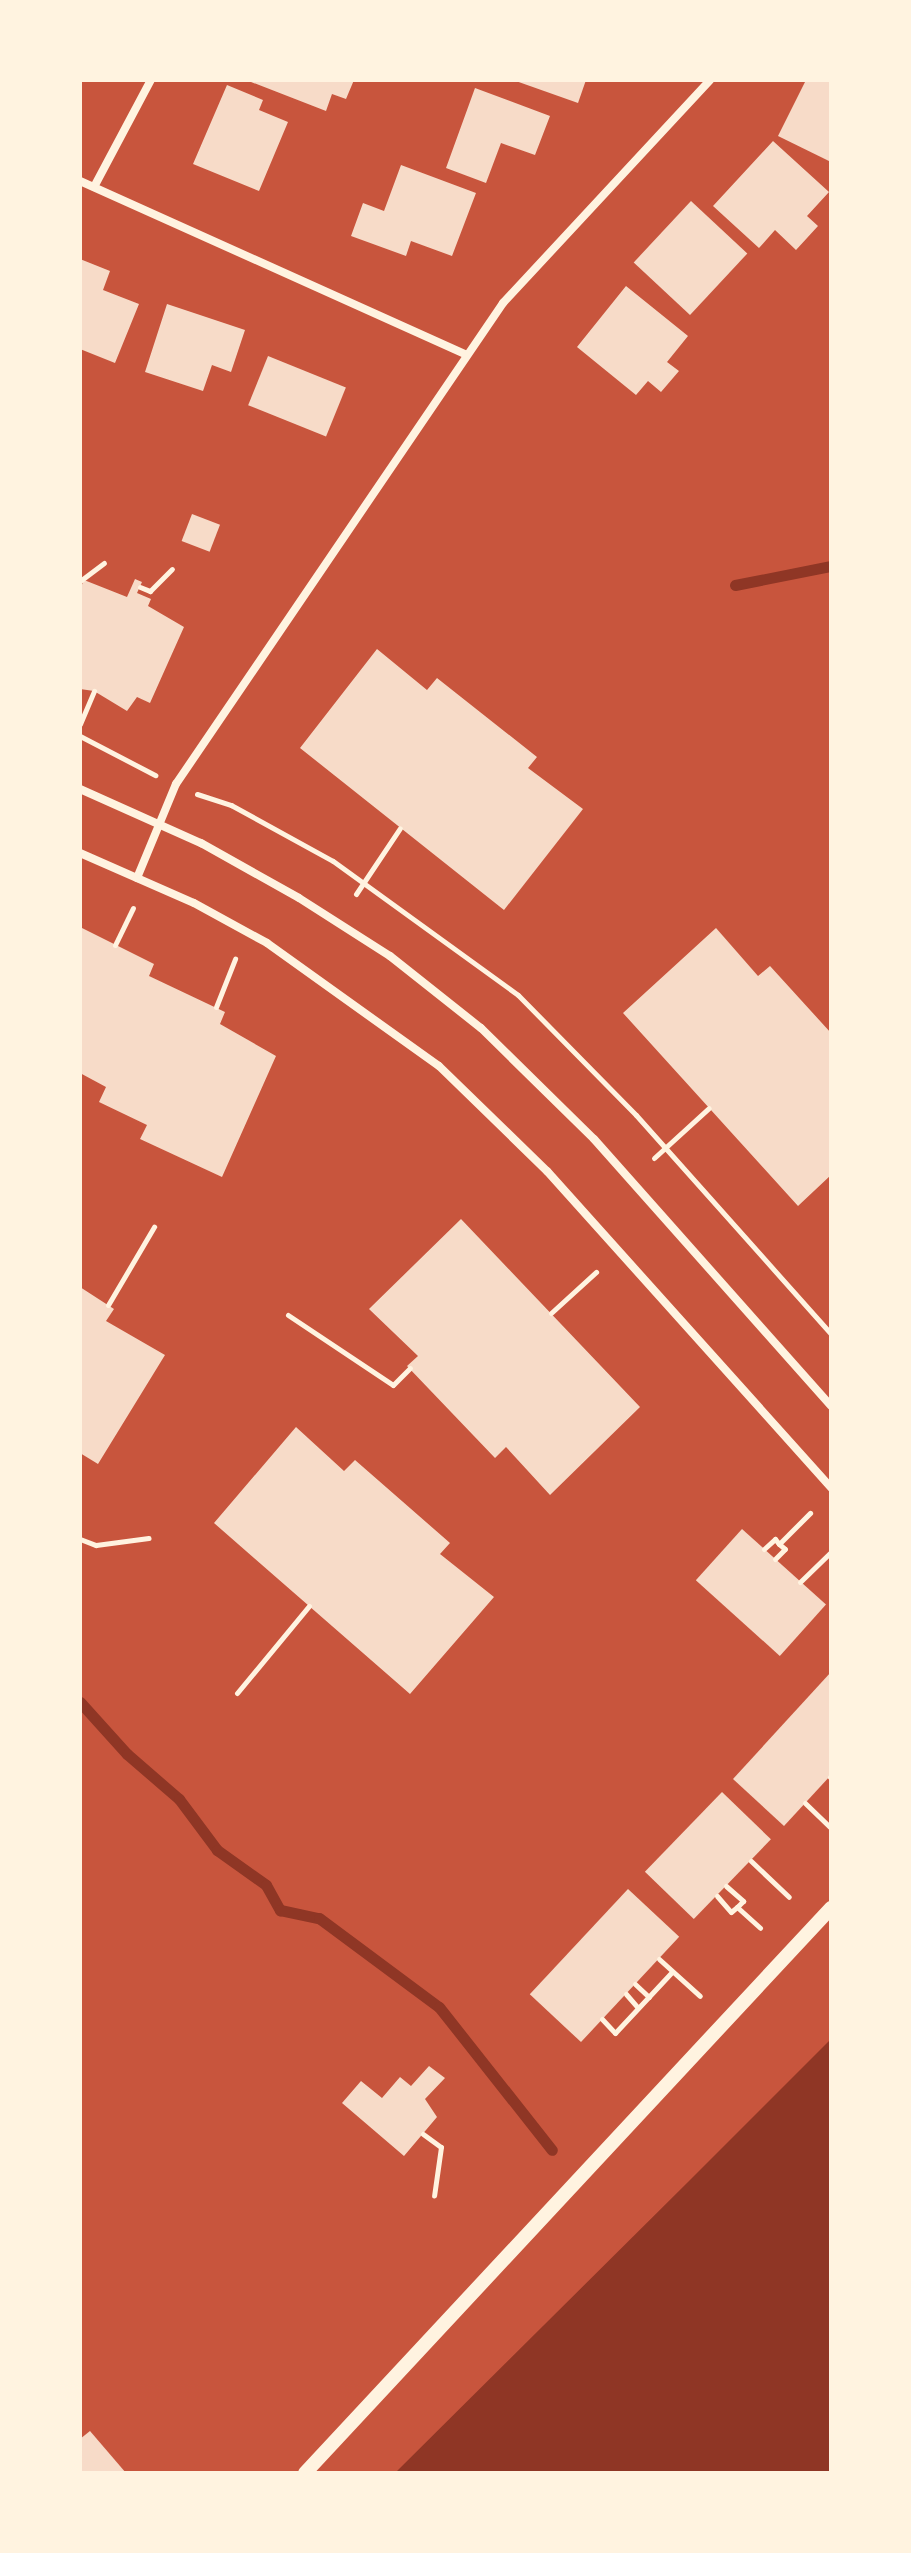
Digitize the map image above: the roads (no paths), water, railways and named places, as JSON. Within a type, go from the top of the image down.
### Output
[{"type":"street","points":[[94,187],[151,80]]},
{"type":"street","points":[[137,878],[176,784],[503,303],[710,80]]},
{"type":"street","points":[[80,181],[467,355]]},
{"type":"street","points":[[80,789],[159,823],[265,877],[354,932],[481,1028],[594,1139],[831,1406]]},
{"type":"street","points":[[80,853],[267,943],[439,1066],[547,1171],[831,1488]]},
{"type":"street","points":[[305,2473],[831,1908]]},
{"type":"waterway","points":[[735,585],[831,566]]},
{"type":"waterway","points":[[80,1702],[127,1754],[179,1799],[217,1850],[266,1885],[280,1910],[319,1918],[439,2007],[552,2150]]}]
